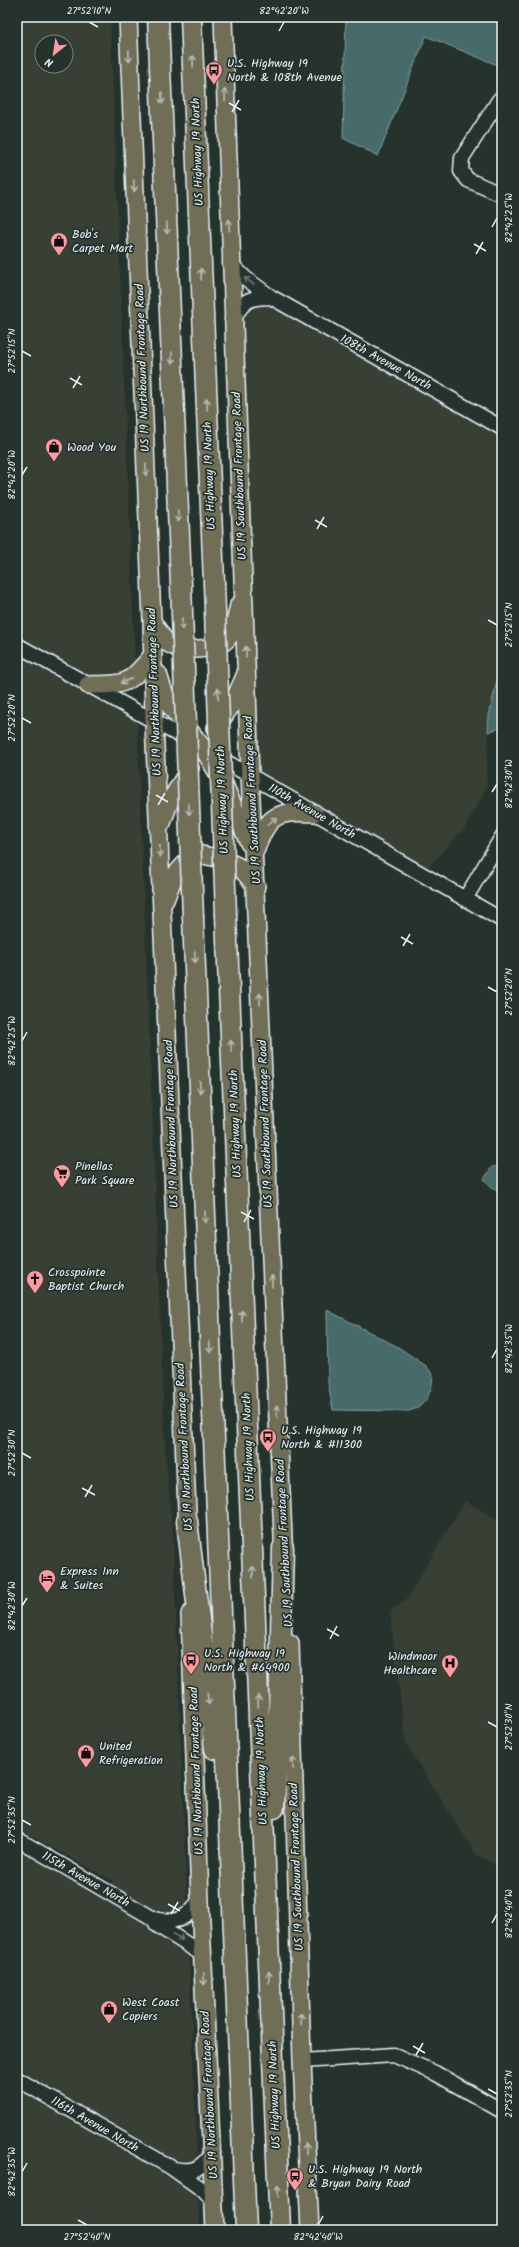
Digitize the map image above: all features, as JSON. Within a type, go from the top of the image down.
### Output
[{"type":"highway","points":[[158,17],[246,2230]]},
{"type":"highway","name":"US Highway 19 North","points":[[191,17],[280,2230]]},
{"type":"highway","points":[[187,1521],[206,1684],[231,1857]]},
{"type":"highway","points":[[268,1936],[279,1714],[283,1548]]},
{"type":"main road","name":"US 19 Northbound Frontage Road","points":[[128,17],[152,621],[154,721],[160,829],[187,1521],[202,1954],[213,2152],[215,2230]]},
{"type":"main road","name":"US 19 Southbound Frontage Road","points":[[223,17],[232,319],[283,1548],[288,1607],[302,2061],[310,2230]]},
{"type":"main road","points":[[152,621],[169,644],[194,651],[219,645],[228,638],[236,622],[244,586]]},
{"type":"main road","points":[[88,685],[122,684],[134,678],[153,655]]},
{"type":"main road","points":[[153,655],[167,702],[203,748],[223,782],[254,855]]},
{"type":"main road","points":[[160,829],[169,803],[234,701],[247,673]]},
{"type":"main road","points":[[254,855],[262,831],[272,819],[289,812],[314,813]]},
{"type":"main road","points":[[162,905],[174,876],[186,863],[202,855],[223,859],[242,868],[256,886]]},
{"type":"street","points":[[502,99],[499,100],[462,158],[461,171],[468,180],[502,195]]},
{"type":"street","name":"108th Avenue North","points":[[230,263],[245,278],[271,297],[502,428]]},
{"type":"street","points":[[232,319],[242,304],[252,297],[271,297]]},
{"type":"street","name":"110th Avenue North","points":[[17,645],[203,748],[502,920]]},
{"type":"street","points":[[465,899],[490,854],[502,837]]},
{"type":"street","name":"115th Avenue North","points":[[17,1839],[154,1919],[168,1921],[179,1920],[188,1915],[200,1900]]},
{"type":"street","name":"115th Avenue North","points":[[154,1919],[157,1924],[202,1954]]},
{"type":"street","points":[[302,2061],[394,2055],[435,2073],[502,2111]]},
{"type":"street","name":"116th Avenue North","points":[[17,2079],[172,2168],[203,2190],[214,2202]]},
{"type":"street","name":"116th Avenue North","points":[[172,2168],[189,2172],[202,2166],[213,2152]]},
{"type":"shaded area","points":[[17,17],[110,17],[135,665],[121,676],[91,677],[17,636]]},
{"type":"shaded area","points":[[254,305],[268,305],[502,437],[502,658],[489,716],[486,789],[464,829],[427,868],[257,770],[254,674],[256,669],[254,668],[252,579],[240,321],[246,310]]},
{"type":"shaded area","points":[[17,654],[81,690],[81,693],[86,693],[137,721],[165,1451],[173,1539],[187,1905],[175,1914],[160,1912],[158,1909],[155,1910],[111,1884],[113,1881],[17,1828]]},
{"type":"shaded area","name":"Windmoor Healthcare","points":[[465,1501],[502,1522],[502,1869],[476,1854],[406,1744],[390,1612],[406,1600]]},
{"type":"shaded area","points":[[17,1849],[146,1923],[145,1925],[149,1926],[153,1932],[189,1954],[197,2160],[189,2164],[175,2161],[17,2070]]},
{"type":"shaded area","points":[[17,2088],[163,2173],[163,2175],[169,2176],[198,2196],[200,2230],[17,2230]]},
{"type":"water","points":[[346,17],[502,17],[502,67],[426,36],[378,156],[343,138]]},
{"type":"water","points":[[502,658],[502,727],[488,732],[489,716]]},
{"type":"water","points":[[502,1166],[502,1193],[492,1187],[484,1179],[492,1167]]},
{"type":"water","points":[[327,1310],[398,1347],[426,1366],[433,1375],[432,1385],[427,1399],[418,1408],[409,1411],[333,1410],[328,1383]]},
{"type":"place","name":"U.S. Highway 19 North & 108th Avenue","points":[[214,85]]},
{"type":"place","name":"Bob's Carpet Mart","points":[[59,256]]},
{"type":"place","name":"Wood You","points":[[54,462]]},
{"type":"place","name":"Pinellas Park Square","points":[[62,1188]]},
{"type":"place","name":"Crosspointe Baptist Church","points":[[35,1294]]},
{"type":"place","name":"U.S. Highway 19 North & #11300","points":[[268,1452]]},
{"type":"place","name":"Express Inn & Suites","points":[[47,1593]]},
{"type":"place","name":"U.S. Highway 19 North & #64900","points":[[191,1675]]},
{"type":"place","name":"Windmoor Healthcare","points":[[450,1678]]},
{"type":"place","name":"United Refrigeration","points":[[86,1768]]},
{"type":"place","name":"West Coast Copiers","points":[[109,2024]]},
{"type":"place","name":"U.S. Highway 19 North & Bryan Dairy Road","points":[[295,2191]]}]
